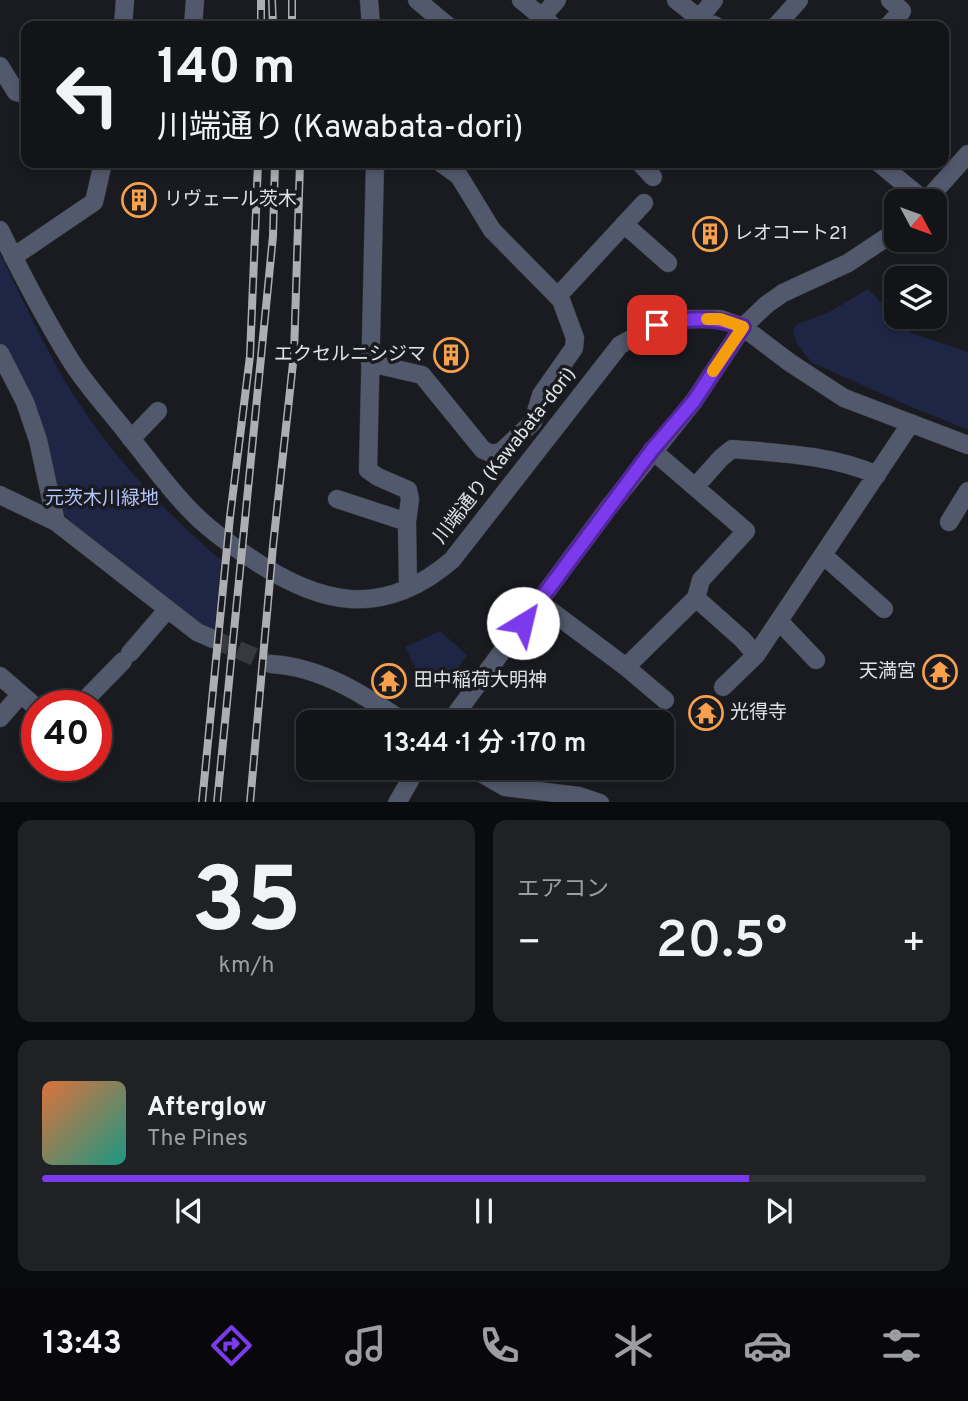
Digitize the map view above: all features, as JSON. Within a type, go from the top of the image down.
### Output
[{"type":"street","points":[[125,0],[126,21]]},
{"type":"street","points":[[193,21],[195,0]]},
{"type":"street","points":[[369,0],[371,21]]},
{"type":"street","points":[[416,0],[443,21]]},
{"type":"street","points":[[522,0],[541,21]]},
{"type":"street","points":[[544,21],[557,0]]},
{"type":"street","points":[[676,0],[700,21]]},
{"type":"street","points":[[704,21],[713,0]]},
{"type":"street","points":[[780,21],[799,0]]},
{"type":"street","points":[[890,0],[902,11],[893,21]]},
{"type":"street","points":[[0,66],[16,92],[21,93]]},
{"type":"street","points":[[936,189],[968,154]]},
{"type":"street","points":[[13,257],[94,202],[102,168]]},
{"type":"street","points":[[375,168],[368,470],[377,477],[408,490],[408,589]]},
{"type":"street","points":[[370,363],[422,375],[483,450],[493,454],[502,451],[533,422],[541,395],[574,348],[575,338],[561,299],[492,230],[459,176],[449,168]]},
{"type":"street","points":[[645,168],[653,177]]},
{"type":"street","points":[[884,168],[910,189]]},
{"type":"street","points":[[558,296],[644,203]]},
{"type":"street","points":[[624,224],[668,263]]},
{"type":"street","name":"川端通り (Kawabata-dori)","points":[[0,230],[72,363],[193,513],[223,540],[274,575],[301,588],[335,598],[372,599],[408,589],[452,560],[620,345],[657,325],[687,319],[720,319],[743,327],[789,362],[844,398],[968,445]]},
{"type":"street","points":[[459,710],[652,450],[694,401],[743,327],[783,293],[848,264],[884,239]]},
{"type":"street","points":[[0,353],[25,402],[38,440],[56,522]]},
{"type":"street","points":[[131,439],[158,411]]},
{"type":"street","points":[[533,422],[550,437]]},
{"type":"street","points":[[723,687],[756,655],[911,422]]},
{"type":"street","points":[[695,487],[732,449],[778,453],[854,466],[877,475]]},
{"type":"street","points":[[626,667],[696,598],[701,580],[746,531],[652,450]]},
{"type":"street","points":[[949,522],[968,491]]},
{"type":"street","points":[[0,495],[56,522],[167,610],[197,632],[213,639]]},
{"type":"street","points":[[337,499],[407,522]]},
{"type":"street","points":[[823,555],[884,609]]},
{"type":"street","points":[[696,598],[756,655]]},
{"type":"street","points":[[539,602],[626,667],[665,700]]},
{"type":"street","points":[[94,690],[167,610]]},
{"type":"street","points":[[779,621],[816,660]]},
{"type":"street","points":[[271,664],[295,666],[347,685],[386,710]]},
{"type":"street","points":[[0,676],[21,694],[0,718]]},
{"type":"street","points":[[398,802],[410,780]]},
{"type":"street","points":[[494,780],[503,785],[579,796],[597,802]]},
{"type":"street","points":[[503,785],[512,802]]},
{"type":"green space","name":"元茨木川緑地","points":[[0,253],[57,367],[99,432],[156,500],[221,560],[214,635],[77,529],[63,513],[32,403],[0,342]]},
{"type":"green space","points":[[868,289],[884,305],[884,329],[907,329],[911,333],[968,352],[968,430],[811,362],[793,333],[796,325],[831,311]]},
{"type":"green space","points":[[440,631],[467,655],[441,691],[419,675],[405,647]]},
{"type":"tunnel","points":[[213,639],[271,664]]},
{"type":"railway","points":[[261,0],[261,21]]},
{"type":"railway","points":[[272,0],[273,21]]},
{"type":"railway","points":[[292,0],[292,21]]},
{"type":"railway","points":[[202,802],[230,517],[250,356],[258,168]]},
{"type":"railway","points":[[217,802],[273,236],[275,168]]},
{"type":"railway","points":[[250,802],[273,546],[294,354],[300,168]]},
{"type":"slow traffic","points":[[707,319],[720,319],[743,327],[713,371]]},
{"type":"place","name":"リヴェール茨木","points":[[139,200]]},
{"type":"place","name":"レオコート21","points":[[710,234]]},
{"type":"place","name":"エクセルニシジマ","points":[[451,355]]},
{"type":"place","name":"天満宮","points":[[940,672]]},
{"type":"place","name":"田中稲荷大明神","points":[[389,681]]},
{"type":"place","name":"光得寺","points":[[706,713]]},
{"type":"route","points":[[523,623],[652,450],[694,401],[743,327],[720,319],[687,319],[657,325]]}]
